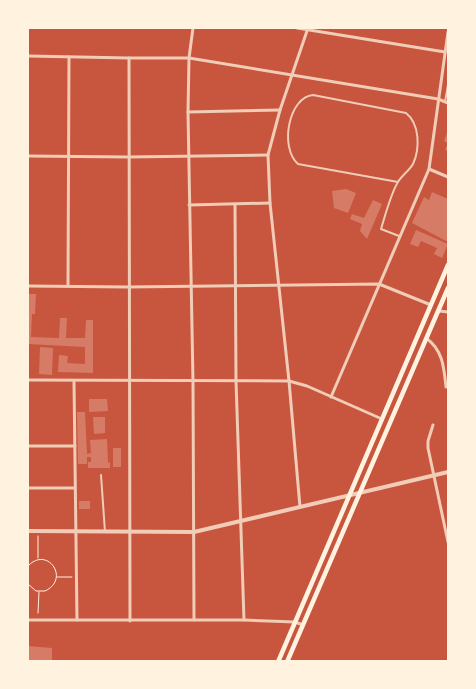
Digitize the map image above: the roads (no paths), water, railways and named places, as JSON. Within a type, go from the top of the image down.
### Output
[{"type":"main road","points":[[278,662],[448,265]]},
{"type":"main road","points":[[287,662],[448,288]]},
{"type":"street","points":[[193,28],[189,58],[188,112],[193,382],[194,620]]},
{"type":"street","points":[[297,28],[307,28],[447,52]]},
{"type":"street","points":[[300,507],[270,203],[268,155],[280,110],[307,28]]},
{"type":"street","points":[[330,397],[429,169],[438,99],[447,52],[448,32]]},
{"type":"street","points":[[28,56],[189,58],[447,102]]},
{"type":"street","points":[[68,286],[70,57]]},
{"type":"street","points":[[129,58],[130,621]]},
{"type":"street","points":[[188,112],[280,110]]},
{"type":"street","points":[[28,156],[268,155]]},
{"type":"street","points":[[429,169],[448,177]]},
{"type":"street","points":[[189,205],[270,203]]},
{"type":"street","points":[[235,205],[236,381],[244,620]]},
{"type":"street","points":[[28,286],[128,287],[379,284],[431,306]]},
{"type":"street","points":[[438,311],[448,312]]},
{"type":"street","points":[[426,338],[434,344],[440,353],[447,378],[446,387]]},
{"type":"street","points":[[28,380],[74,382],[289,381],[382,420]]},
{"type":"street","points":[[74,382],[77,620]]},
{"type":"street","points":[[432,425],[428,441],[433,475],[448,542]]},
{"type":"street","points":[[28,446],[75,446]]},
{"type":"street","points":[[28,531],[194,532],[448,472]]},
{"type":"street","points":[[28,488],[75,488]]},
{"type":"street","points":[[28,620],[244,620],[295,622],[303,625]]},
{"type":"lane","points":[[447,102],[448,85]]},
{"type":"lane","points":[[398,182],[298,164],[294,161],[287,131],[288,125],[301,101],[313,95],[406,113],[410,117],[416,133],[417,150],[412,165],[398,182],[381,229],[400,237]]},
{"type":"lane","points":[[101,475],[105,532]]}]
